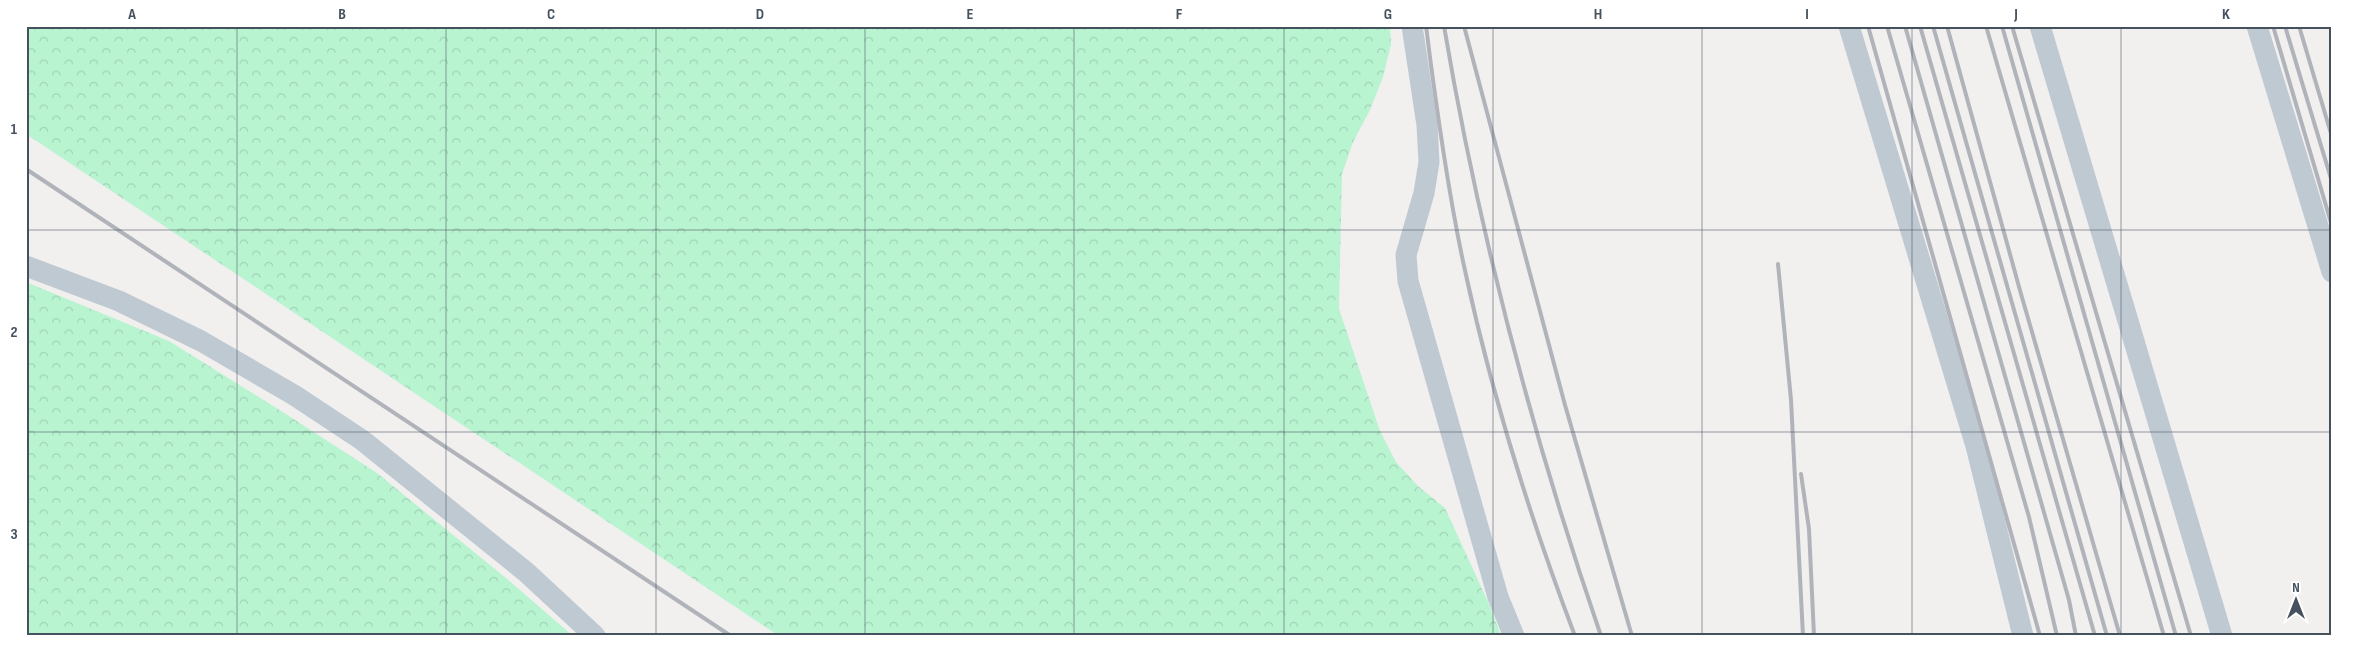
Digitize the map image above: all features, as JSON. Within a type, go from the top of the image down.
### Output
[{"type":"lane","points":[[1412,26],[1428,125],[1429,162],[1424,193],[1406,255],[1408,282],[1498,597],[1514,636]]},
{"type":"lane","points":[[1849,26],[1976,446],[2023,636]]},
{"type":"lane","points":[[2040,26],[2222,636]]},
{"type":"lane","points":[[2257,26],[2332,272]]},
{"type":"lane","points":[[26,266],[127,305],[201,341],[294,395],[370,446],[526,572],[595,636]]},
{"type":"green space","points":[[26,26],[1390,26],[1391,44],[1383,77],[1370,110],[1353,142],[1342,174],[1339,309],[1380,431],[1396,462],[1419,487],[1445,508],[1489,604],[1501,636],[779,636],[26,134]]},
{"type":"green space","points":[[26,282],[169,341],[377,473],[506,578],[573,636],[26,636]]},
{"type":"railway","points":[[1426,26],[1447,176],[1458,236],[1486,360],[1512,453],[1542,545],[1575,636]]},
{"type":"railway","points":[[1444,26],[1474,181],[1510,334],[1553,486],[1601,636]]},
{"type":"railway","points":[[1464,26],[1565,405],[1632,636]]},
{"type":"railway","points":[[1868,26],[2040,636]]},
{"type":"railway","points":[[1887,26],[2029,517],[2057,636]]},
{"type":"railway","points":[[1905,26],[2069,600],[2076,636]]},
{"type":"railway","points":[[1920,26],[2095,636]]},
{"type":"railway","points":[[1933,26],[2107,636]]},
{"type":"railway","points":[[1947,26],[2021,294],[2120,636]]},
{"type":"railway","points":[[1986,26],[2164,636]]},
{"type":"railway","points":[[2002,26],[2176,636]]},
{"type":"railway","points":[[2012,26],[2191,636]]},
{"type":"railway","points":[[2273,26],[2332,226]]},
{"type":"railway","points":[[2285,26],[2332,182]]},
{"type":"railway","points":[[2299,26],[2332,137]]},
{"type":"railway","points":[[26,169],[731,636]]},
{"type":"railway","points":[[1778,264],[1791,400],[1803,636]]},
{"type":"railway","points":[[1801,474],[1809,529],[1814,636]]}]
